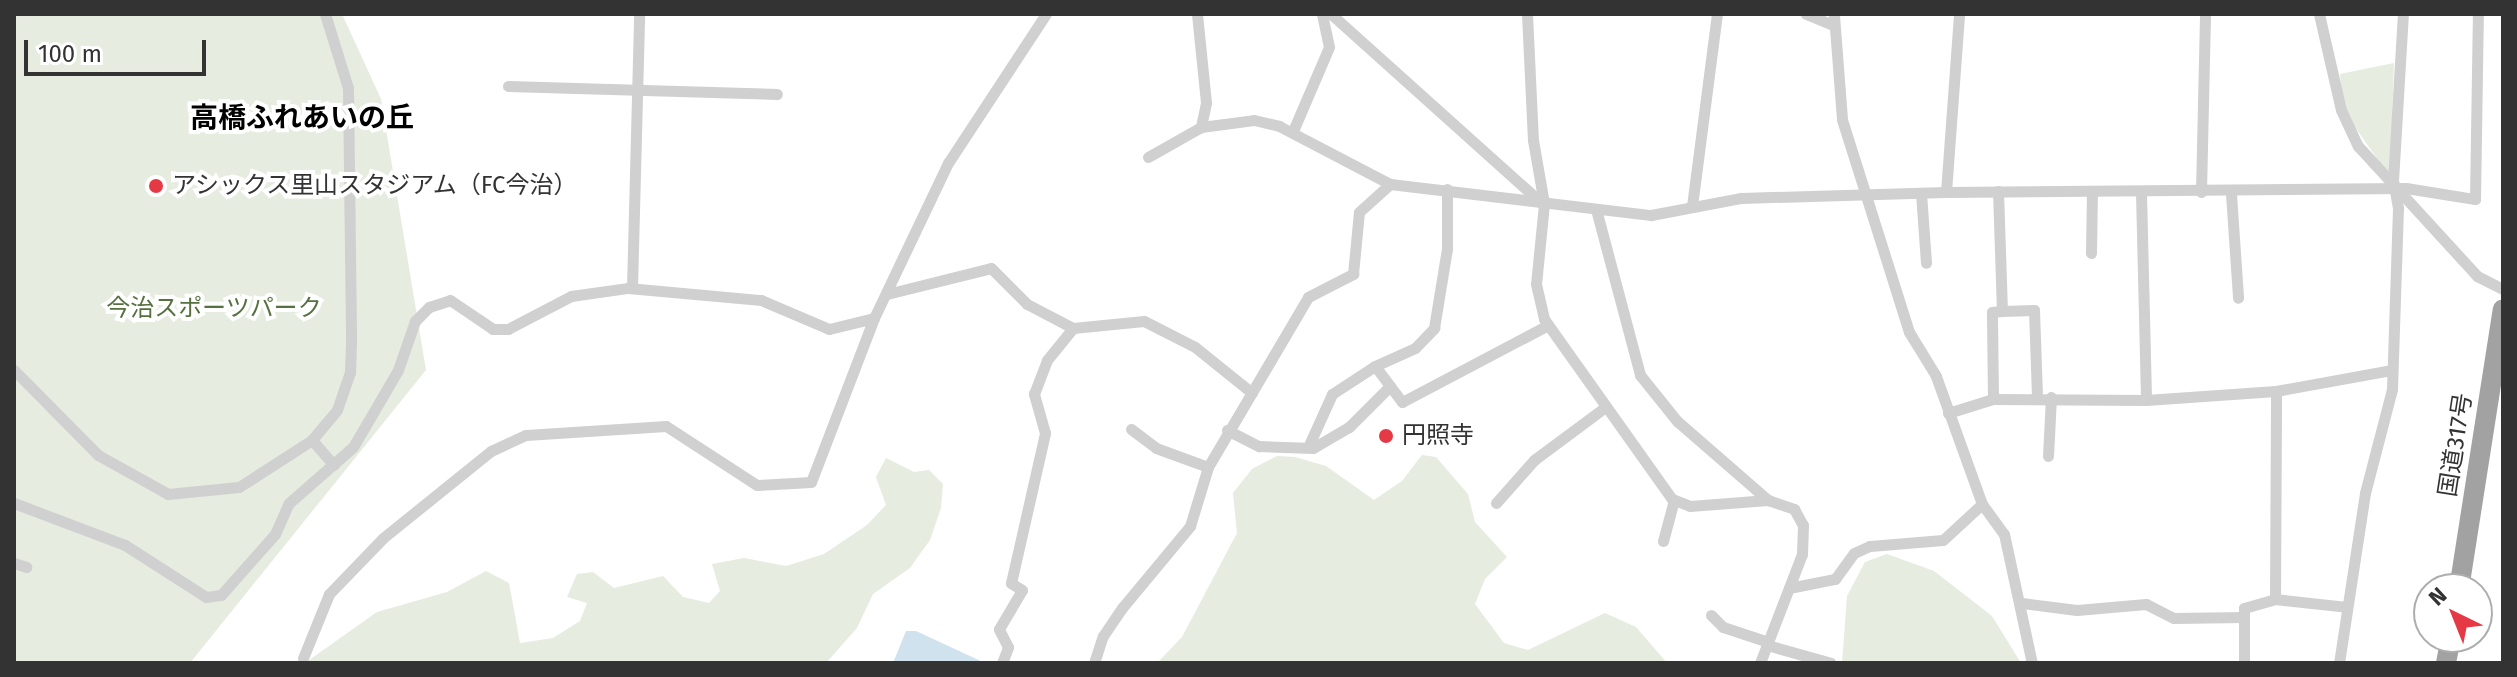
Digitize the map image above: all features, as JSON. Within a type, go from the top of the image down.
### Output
[{"type":"highway","name":"国道317号","points":[[2462,573],[2503,309]]},
{"type":"street","points":[[14,370],[98,455],[168,494],[239,487],[312,440],[337,410],[351,343],[348,88],[325,14]]},
{"type":"street","points":[[632,288],[639,14]]},
{"type":"street","points":[[303,658],[329,594],[383,538],[491,451],[526,435],[666,426],[681,431],[716,464],[757,485],[811,482],[874,318],[948,163],[1046,14]]},
{"type":"street","points":[[1197,14],[1206,103],[1201,127]]},
{"type":"street","points":[[1293,131],[1329,47],[1322,14]]},
{"type":"street","points":[[1331,14],[1544,204]]},
{"type":"street","points":[[1527,14],[1533,140],[1544,204],[1536,284],[1548,325],[1604,408],[1674,500],[1690,506],[1768,500]]},
{"type":"street","points":[[1692,206],[1717,14]]},
{"type":"street","points":[[1806,14],[1834,20],[1842,119],[1909,332],[1936,376],[1982,504],[2004,534],[2022,603],[2032,663]]},
{"type":"street","points":[[1946,192],[1959,14]]},
{"type":"street","points":[[2201,192],[2205,14]]},
{"type":"street","points":[[2319,14],[2346,124],[2374,170],[2477,276],[2503,289]]},
{"type":"street","points":[[2339,663],[2392,370],[2398,193],[2393,181],[2403,14]]},
{"type":"street","points":[[1148,157],[1201,127],[1254,120],[1293,131],[1390,184],[1447,189],[1597,213],[1651,215],[1741,198],[1946,192],[2398,193],[2406,188],[2475,199],[2478,14]]},
{"type":"street","points":[[508,86],[777,94]]},
{"type":"street","points":[[1094,663],[1103,636],[1122,608],[1190,526],[1208,467],[1227,430],[1308,297],[1353,274],[1359,212],[1390,184]]},
{"type":"street","points":[[1309,445],[1332,394],[1375,366],[1415,348],[1434,328],[1447,249],[1447,189]]},
{"type":"street","points":[[1998,191],[2002,311]]},
{"type":"street","points":[[2091,253],[2092,192]]},
{"type":"street","points":[[1921,193],[1926,263]]},
{"type":"street","points":[[2141,193],[2146,400]]},
{"type":"street","points":[[2231,194],[2238,298]]},
{"type":"street","points":[[1597,213],[1640,375],[1677,421],[1768,500],[1794,509],[1803,525],[1802,554],[1760,663]]},
{"type":"street","points":[[887,294],[991,268],[1027,304],[1073,328],[1144,321],[1195,347],[1252,393]]},
{"type":"street","points":[[14,503],[125,545],[206,597],[221,595],[246,571],[289,503],[334,465],[375,415],[415,321],[429,307],[450,300],[493,329],[508,329],[571,296],[632,288],[761,300],[829,329],[874,318]]},
{"type":"street","points":[[1993,399],[1992,312],[2002,311],[2034,310],[2037,397]]},
{"type":"street","points":[[1375,366],[1402,402],[1548,325]]},
{"type":"street","points":[[1002,663],[1008,647],[999,629],[1022,590],[1011,583],[1045,433],[1034,394],[1047,360],[1073,328]]},
{"type":"street","points":[[1948,413],[1993,399],[2146,400],[2276,391],[2392,370]]},
{"type":"street","points":[[1227,430],[1259,446],[1309,445],[1349,427],[1390,386]]},
{"type":"street","points":[[2275,599],[2276,391]]},
{"type":"street","points":[[2048,456],[2051,397]]},
{"type":"street","points":[[1496,503],[1534,460],[1604,408]]},
{"type":"street","points":[[1131,429],[1156,448],[1208,467]]},
{"type":"street","points":[[312,440],[334,465]]},
{"type":"street","points":[[1663,541],[1674,500]]},
{"type":"street","points":[[1789,588],[1835,579],[1854,553],[1870,546],[1943,540],[1982,504]]},
{"type":"street","points":[[2244,663],[2244,608],[2275,599],[2347,607]]},
{"type":"street","points":[[2022,603],[2077,610],[2146,604],[2174,618],[2244,617]]},
{"type":"street","points":[[1711,615],[1723,627],[1831,663]]},
{"type":"green space","name":"今治スポーツパーク","points":[[14,14],[342,14],[381,99],[426,370],[190,663],[14,663]]},
{"type":"green space","points":[[2394,63],[2390,177],[2343,110],[2340,74]]},
{"type":"green space","points":[[1422,455],[1436,457],[1468,494],[1475,522],[1507,557],[1485,579],[1475,604],[1504,643],[1528,650],[1605,613],[1636,627],[1667,663],[1157,663],[1182,637],[1237,533],[1233,493],[1252,469],[1277,456],[1295,457],[1326,466],[1374,500],[1402,481]]},
{"type":"green space","points":[[886,458],[914,472],[929,470],[943,484],[941,508],[930,540],[910,568],[873,594],[857,628],[826,663],[305,663],[377,612],[447,592],[486,571],[509,583],[520,643],[553,638],[580,621],[587,603],[567,597],[577,574],[593,572],[614,588],[663,576],[683,597],[709,603],[720,591],[712,564],[744,558],[786,566],[824,554],[867,525],[886,505],[876,477]]},
{"type":"green space","points":[[1887,554],[1934,571],[1992,616],[2021,663],[1842,663],[1847,596],[1865,562]]},
{"type":"water","points":[[906,631],[916,631],[985,663],[893,663]]},
{"type":"place","name":"アシックス里山スタジアム（FC今治）","points":[[156,186]]},
{"type":"place","name":"円照寺","points":[[1386,436]]},
{"type":"district","name":"高橋ふれあいの丘","points":[[302,118]]}]
